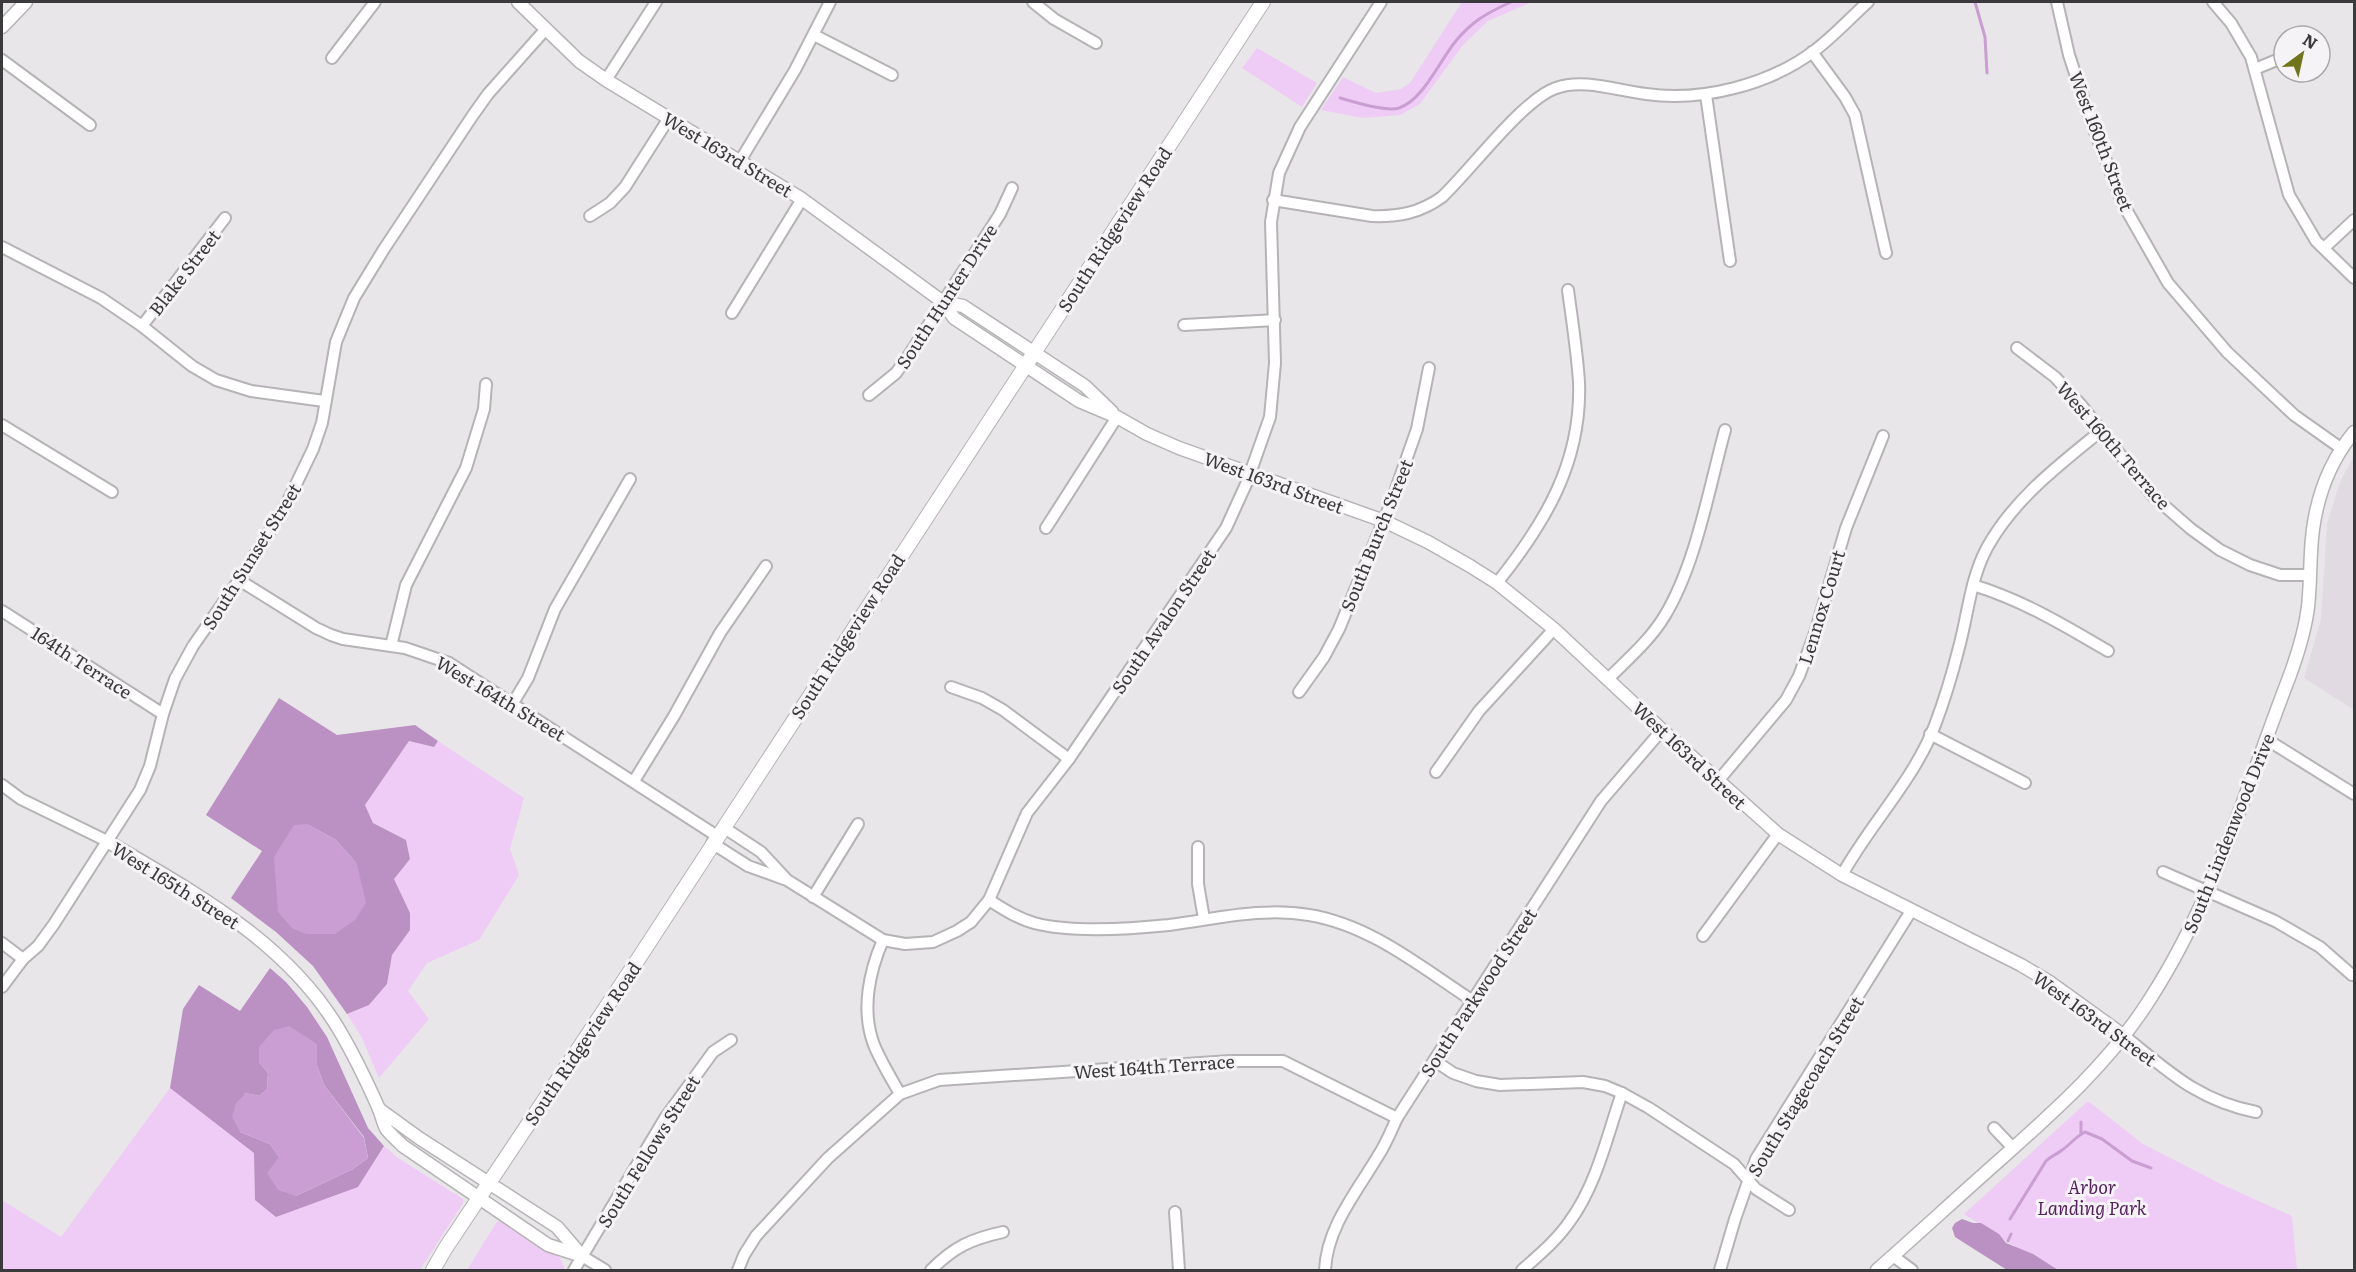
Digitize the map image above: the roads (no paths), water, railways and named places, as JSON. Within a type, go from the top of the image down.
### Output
[{"type":"main road","name":"South Ridgeview Road","points":[[433,1270],[1263,2]]},
{"type":"street","points":[[2,27],[26,2]]},
{"type":"street","points":[[332,58],[375,2]]},
{"type":"street","name":"West 163rd Street","points":[[518,2],[579,62],[802,199],[944,302],[954,318],[1079,401],[1179,448],[1384,521],[1428,542],[1497,583],[1609,678],[1662,730],[1778,834],[1842,875],[1997,952],[2051,983],[2123,1035],[2166,1070],[2202,1094],[2228,1106],[2256,1112]]},
{"type":"street","points":[[606,80],[656,2]]},
{"type":"street","points":[[740,161],[814,35],[830,2]]},
{"type":"street","points":[[1033,2],[1054,19],[1096,44]]},
{"type":"street","name":"South Avalon Street","points":[[989,900],[1001,877],[1014,838],[1027,813],[1069,759],[1226,528],[1251,473],[1269,417],[1275,363],[1274,268],[1270,235],[1273,200],[1279,173],[1293,139],[1381,2]]},
{"type":"street","points":[[1273,200],[1372,216],[1402,215],[1431,206],[1531,104],[1557,87],[1579,85],[1649,95],[1706,95],[1762,78],[1812,52],[1868,2]]},
{"type":"street","name":"West 160th Street","points":[[2057,2],[2069,55],[2091,122],[2123,204],[2168,284],[2227,352],[2294,415],[2342,449]]},
{"type":"street","points":[[2213,2],[2246,45],[2255,69],[2289,195],[2305,225],[2331,258],[2355,278]]},
{"type":"street","name":"South Sunset Street","points":[[2,987],[54,924],[140,790],[150,766],[163,714],[175,679],[193,646],[239,580],[286,505],[322,423],[336,342],[364,280],[447,152],[488,94],[545,30]]},
{"type":"street","points":[[814,35],[892,75]]},
{"type":"street","points":[[1812,52],[1845,97],[1855,115],[1886,253]]},
{"type":"street","points":[[2,60],[90,125]]},
{"type":"street","points":[[2255,69],[2272,62]]},
{"type":"street","points":[[1706,95],[1730,261]]},
{"type":"street","points":[[590,216],[610,203],[625,187],[669,118]]},
{"type":"street","name":"South Hunter Drive","points":[[869,395],[896,373],[1000,214],[1012,188]]},
{"type":"street","points":[[732,312],[802,199]]},
{"type":"street","name":"Blake Street","points":[[142,326],[225,218]]},
{"type":"street","points":[[2324,248],[2355,220]]},
{"type":"street","points":[[2,247],[101,298],[142,326],[192,366],[216,380],[251,391],[324,401]]},
{"type":"street","points":[[1497,583],[1523,549],[1551,504],[1563,479],[1571,450],[1576,428],[1579,383],[1569,290]]},
{"type":"street","name":"West 163rd Street","points":[[944,302],[963,306],[1085,386],[1117,417]]},
{"type":"street","points":[[1184,325],[1275,320]]},
{"type":"street","name":"West 160th Terrace","points":[[2017,348],[2055,377],[2102,430],[2152,495],[2191,529],[2220,550],[2250,565],[2280,575],[2310,575]]},
{"type":"street","name":"South Burch Street","points":[[1299,692],[1324,657],[1339,628],[1384,521],[1417,429],[1429,368]]},
{"type":"street","points":[[391,646],[406,585],[466,468],[484,408],[486,384]]},
{"type":"street","points":[[1046,528],[1117,417]]},
{"type":"street","points":[[2,425],[112,492]]},
{"type":"street","points":[[1609,678],[1647,638],[1663,619],[1673,602],[1697,533],[1725,430]]},
{"type":"street","points":[[1842,875],[1857,848],[1911,772],[1930,734],[1958,651],[1973,585],[1987,548],[2008,515],[2038,483],[2102,430]]},
{"type":"street","name":"South Lindenwood Drive","points":[[1877,1270],[2062,1104],[2099,1065],[2123,1035],[2149,1001],[2173,962],[2208,891],[2300,647],[2308,608],[2313,525],[2317,502],[2329,470],[2355,432]]},
{"type":"street","name":"Lennox Court","points":[[1718,781],[1786,699],[1799,676],[1815,633],[1846,528],[1883,436]]},
{"type":"street","points":[[513,703],[528,678],[555,609],[630,479]]},
{"type":"street","points":[[634,781],[674,716],[720,633],[766,566]]},
{"type":"street","name":"West 164th Street","points":[[239,580],[331,635],[343,639],[405,648],[449,663],[718,835],[761,852],[788,880],[883,940],[905,944],[939,939],[971,922],[989,900]]},
{"type":"street","points":[[1973,585],[2004,594],[2054,618],[2108,651]]},
{"type":"street","name":"164th Terrace","points":[[2,610],[163,714]]},
{"type":"street","points":[[1436,772],[1479,711],[1554,629]]},
{"type":"street","points":[[951,687],[982,698],[1009,713],[1069,759]]},
{"type":"street","name":"South Parkwood Street","points":[[1325,1270],[1326,1254],[1339,1219],[1380,1154],[1397,1118],[1601,801],[1662,730]]},
{"type":"street","points":[[1930,734],[2025,783]]},
{"type":"street","points":[[2266,739],[2355,794]]},
{"type":"street","name":"West 165th Street","points":[[2,784],[21,799],[107,841],[202,897],[263,941],[306,983],[338,1028],[379,1109],[386,1128],[403,1146],[548,1245],[582,1256],[605,1270]]},
{"type":"street","points":[[813,897],[858,824]]},
{"type":"street","points":[[1703,936],[1778,834]]},
{"type":"street","name":"West 164th Street","points":[[718,835],[748,866],[788,880]]},
{"type":"street","points":[[1198,847],[1198,885],[1204,919]]},
{"type":"street","points":[[2163,872],[2265,916],[2320,948],[2352,975]]},
{"type":"street","points":[[989,900],[1014,915],[1034,923],[1050,926],[1118,929],[1170,925],[1270,912],[1330,919],[1358,928],[1473,1000]]},
{"type":"street","name":"South Stagecoach Street","points":[[1720,1270],[1756,1159],[1911,911]]},
{"type":"street","points":[[738,1270],[744,1255],[769,1220],[828,1158],[900,1094],[874,1043],[869,1021],[870,982],[874,962],[883,940]]},
{"type":"street","points":[[2,943],[24,959]]},
{"type":"street","name":"South Fellows Street","points":[[574,1270],[665,1118],[712,1052],[731,1040]]},
{"type":"street","name":"West 164th Terrace","points":[[900,1094],[939,1080],[1232,1061],[1283,1061],[1397,1118]]},
{"type":"street","points":[[1434,1061],[1476,1082],[1500,1085],[1583,1082],[1605,1086],[1622,1093],[1734,1164],[1756,1189],[1789,1210]]},
{"type":"street","points":[[1522,1270],[1556,1239],[1581,1205],[1593,1179],[1622,1093]]},
{"type":"street","name":"West 165th Street","points":[[379,1109],[419,1138],[557,1227],[582,1256]]},
{"type":"street","points":[[1994,1128],[2013,1148]]},
{"type":"street","points":[[1175,1212],[1179,1270]]},
{"type":"street","points":[[931,1270],[942,1259],[973,1239],[1003,1232]]},
{"type":"street","points":[[1893,1256],[1912,1270]]},
{"type":"waterway","points":[[1340,98],[1386,109],[1399,108],[1408,104],[1423,89],[1455,42],[1468,28],[1487,14],[1511,2]]},
{"type":"waterway","points":[[1975,2],[1985,37],[1987,73]]},
{"type":"waterway","points":[[2081,1122],[2081,1134]]},
{"type":"waterway","points":[[2010,1219],[2046,1161],[2085,1132],[2102,1139],[2132,1161],[2151,1168]]},
{"type":"waterway","points":[[2008,1241],[2011,1234]]},
{"type":"park label","name":"Arbor Landing Park","points":[[2092,1196]]}]
